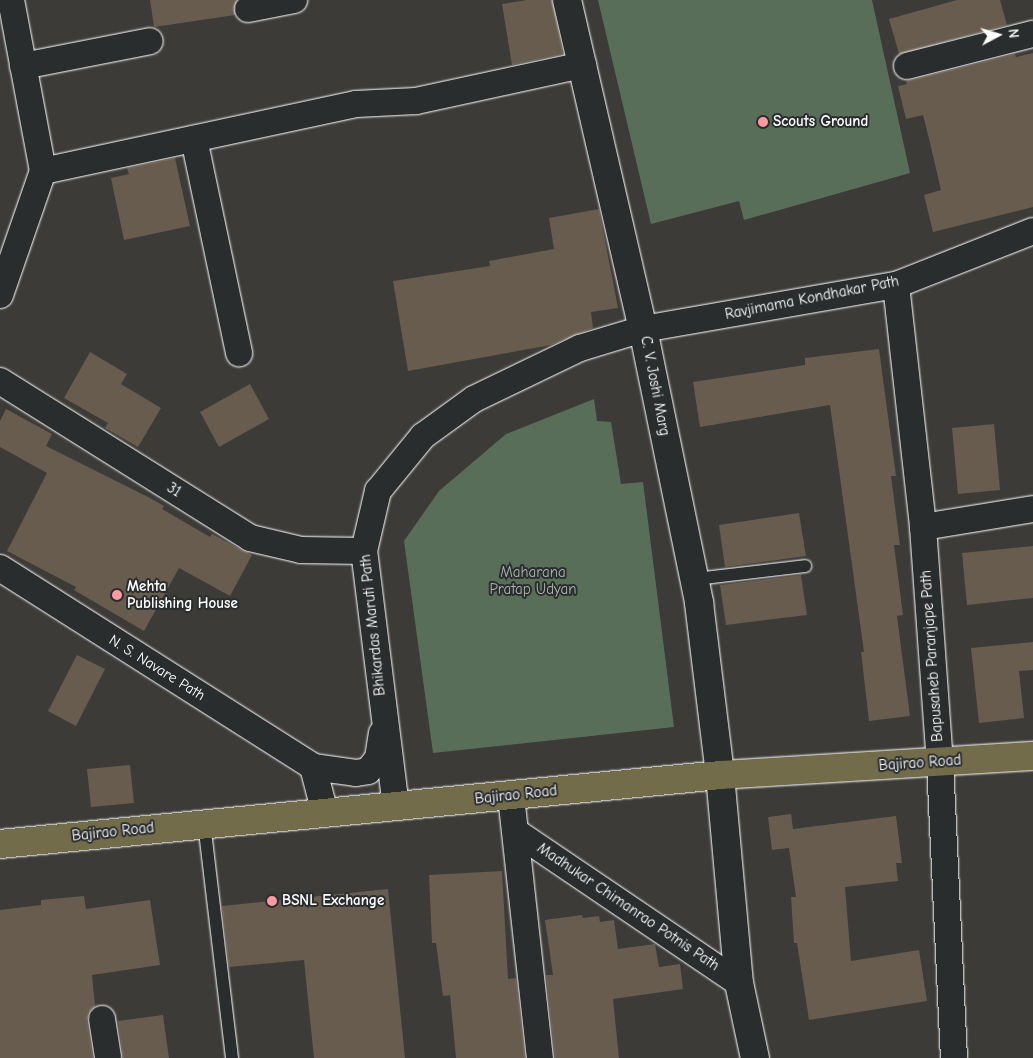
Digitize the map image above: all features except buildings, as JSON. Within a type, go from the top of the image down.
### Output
[{"type":"highway","name":"Bajirao Road","points":[[0,844],[720,775],[1033,756]]},
{"type":"street","points":[[0,295],[43,171],[11,0]]},
{"type":"street","points":[[248,9],[294,0]]},
{"type":"street","name":"C. V. Joshi Marg","points":[[567,0],[643,329],[694,578],[720,775]]},
{"type":"street","points":[[907,66],[1033,34]]},
{"type":"street","points":[[23,66],[150,41]]},
{"type":"street","points":[[43,171],[356,104],[416,100],[465,92],[583,65]]},
{"type":"street","points":[[194,139],[239,353]]},
{"type":"street","name":"Ravjimama Kondhakar Path","points":[[643,329],[896,285],[1033,231]]},
{"type":"street","name":"Bapusaheb Paranjape Path","points":[[896,285],[923,527],[940,762],[954,1058]]},
{"type":"street","name":"Bhikardas Maruti Path","points":[[396,807],[364,551],[378,491],[423,436],[474,399],[580,348],[643,329]]},
{"type":"street","name":"31","points":[[0,381],[250,538],[301,550],[364,551]]},
{"type":"street","points":[[923,527],[1033,509]]},
{"type":"street","name":"N. S. Navare Path","points":[[0,568],[313,767],[356,773],[368,770],[378,758],[384,722]]},
{"type":"street","points":[[313,767],[325,813]]},
{"type":"street","name":"Madhukar Chimanrao Potnis Path","points":[[720,775],[739,982],[755,1058]]},
{"type":"street","points":[[511,796],[540,1058]]},
{"type":"street","name":"Madhukar Chimanrao Potnis Path","points":[[516,832],[739,982]]},
{"type":"street","points":[[102,1019],[108,1058]]},
{"type":"lane","points":[[694,578],[805,566]]},
{"type":"lane","points":[[204,823],[232,1058]]},
{"type":"green space","name":"Scouts Ground","points":[[598,0],[872,0],[910,173],[744,220],[739,201],[651,224]]},
{"type":"green space","name":"Maharana Pratap Udyan","points":[[594,399],[597,421],[611,422],[621,484],[643,482],[674,727],[433,753],[404,541],[439,491],[506,434]]},
{"type":"place","name":"Scouts Ground","points":[[763,122]]},
{"type":"place","name":"Mehta Publishing House","points":[[117,595]]},
{"type":"place","name":"BSNL Exchange","points":[[272,901]]}]
